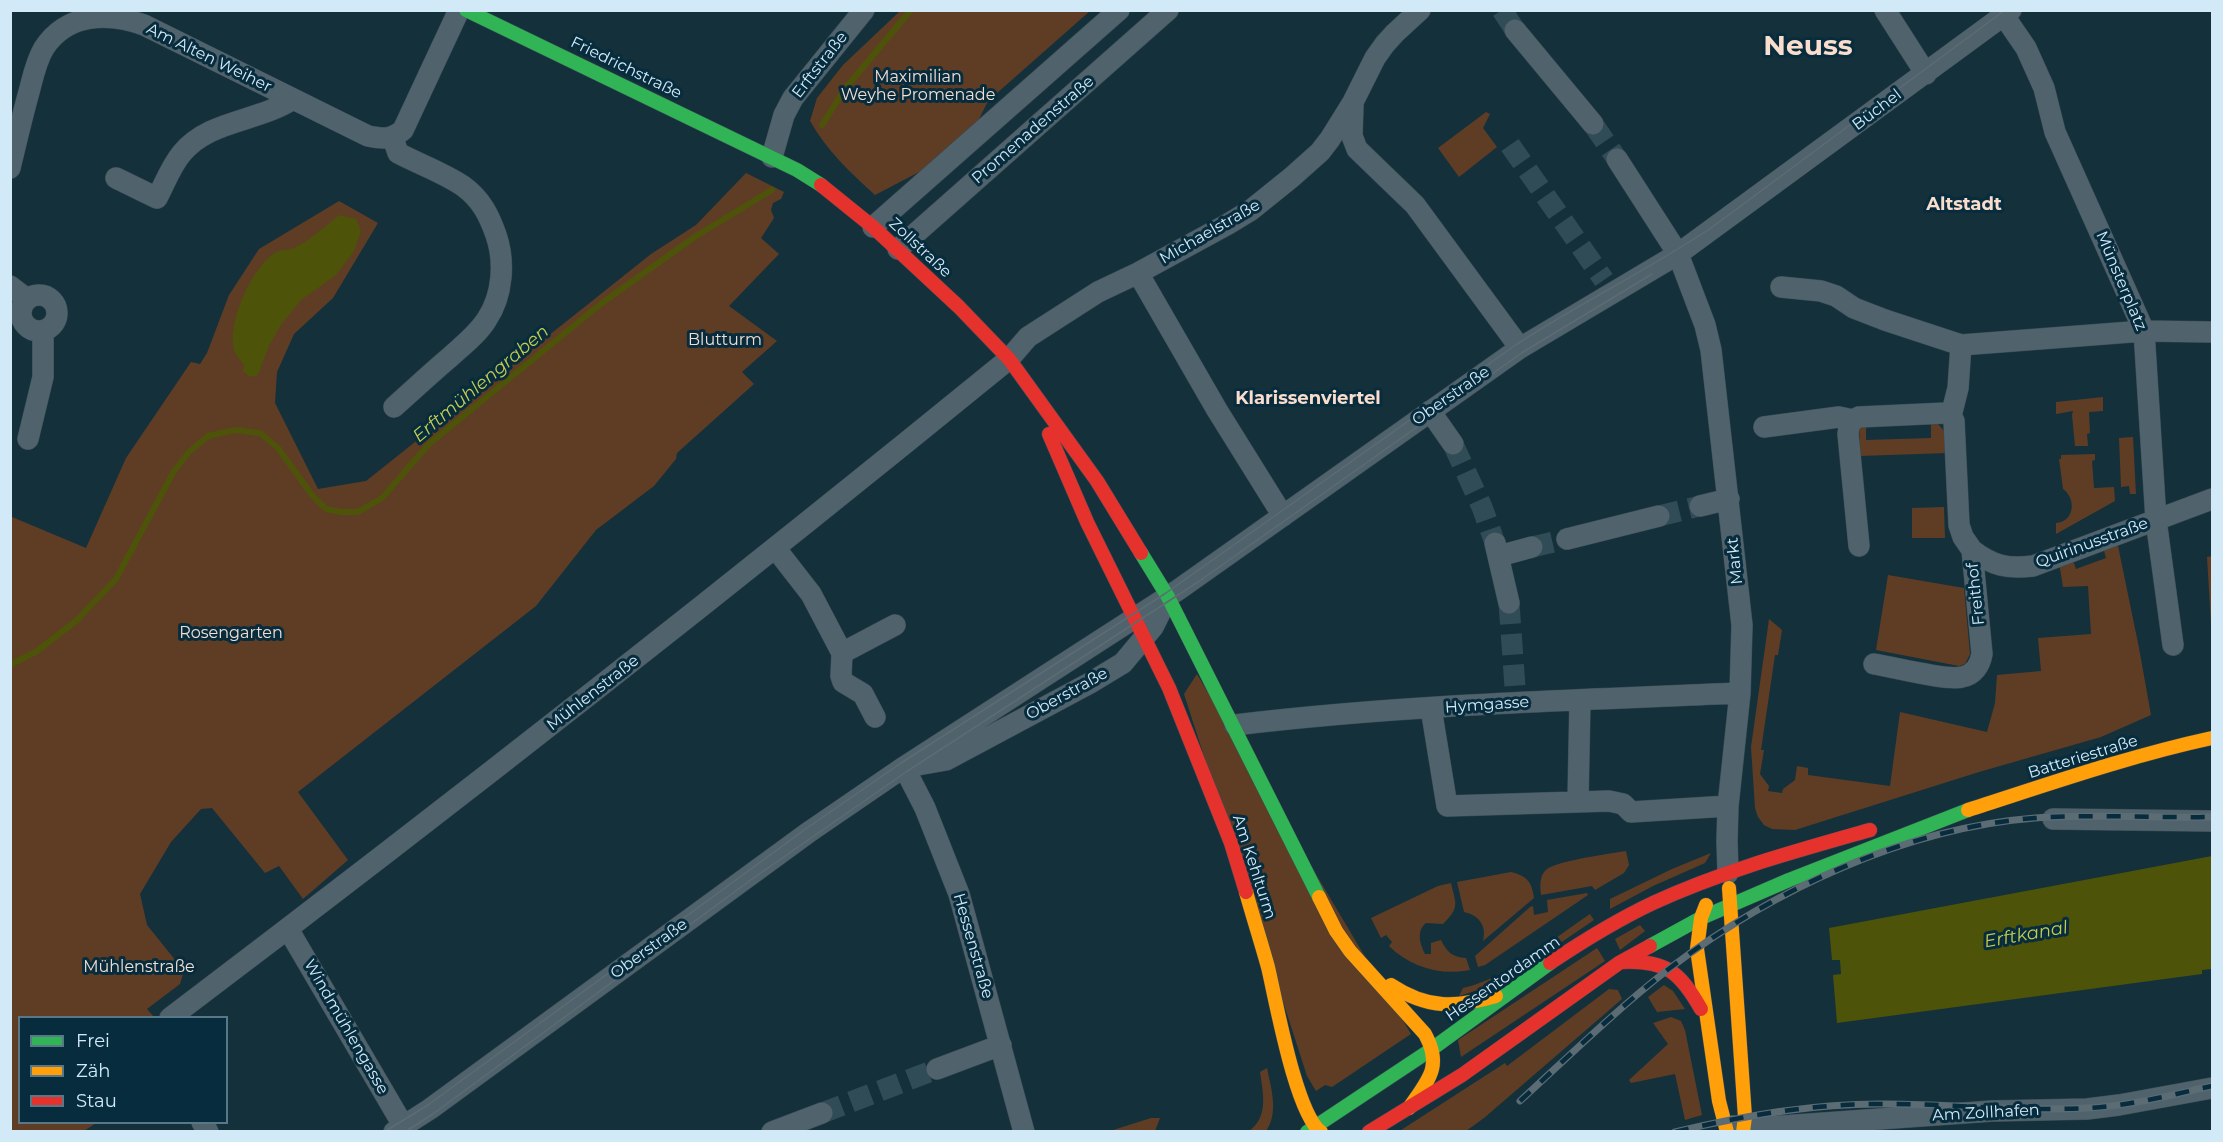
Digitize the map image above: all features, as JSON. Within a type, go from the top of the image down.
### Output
[{"type":"main road","name":"Friedrichstraße","points":[[466,10],[772,157]]},
{"type":"main road","name":"Zollstraße","points":[[772,157],[823,187],[873,227],[1009,359],[1097,481],[1168,597]]},
{"type":"main road","name":"Zollstraße","points":[[1027,384],[1087,522],[1135,619]]},
{"type":"main road","points":[[1168,597],[1235,725],[1336,931],[1350,951],[1434,1047],[1436,1060],[1433,1071],[1409,1108]]},
{"type":"main road","name":"Am Kehlturm","points":[[1135,619],[1169,688],[1231,843],[1264,953],[1299,1093],[1314,1130]]},
{"type":"main road","name":"Batteriestraße","points":[[1731,904],[1964,811],[2085,772],[2212,738]]},
{"type":"main road","name":"Batteriestraße","points":[[1728,873],[1782,855],[1917,817],[1964,811]]},
{"type":"main road","points":[[1728,873],[1745,1117],[1735,1128]]},
{"type":"main road","points":[[1728,873],[1708,901],[1701,918],[1697,949],[1706,1018],[1735,1128]]},
{"type":"main road","name":"Hessentordamm","points":[[1314,1130],[1434,1047],[1507,992],[1604,930],[1650,905],[1728,873]]},
{"type":"main road","points":[[1369,1131],[1489,1057],[1622,962],[1731,904]]},
{"type":"main road","points":[[1650,905],[1681,908],[1701,918],[1717,932],[1734,959]]},
{"type":"main road","points":[[1622,962],[1644,960],[1670,969],[1686,983],[1706,1018]]},
{"type":"main road","points":[[1361,963],[1396,989],[1414,999],[1431,1004],[1467,1005],[1507,992]]},
{"type":"street","points":[[394,407],[470,339],[487,319],[497,295],[502,271],[497,238],[490,217],[478,198],[462,185],[398,153],[393,138],[403,130],[459,10]]},
{"type":"street","name":"Erftstraße","points":[[772,157],[784,115],[793,98],[864,10]]},
{"type":"street","name":"Promenadenstraße","points":[[873,227],[1119,10]]},
{"type":"street","name":"Promenadenstraße","points":[[898,249],[1168,10]]},
{"type":"street","name":"Michaelstraße","points":[[1009,359],[1028,338],[1098,292],[1138,273],[1251,210],[1320,152],[1353,102],[1375,58],[1395,33],[1420,10]]},
{"type":"street","points":[[1885,10],[1926,74]]},
{"type":"street","name":"Büchel","points":[[1742,208],[2007,13]]},
{"type":"street","name":"Münsterplatz","points":[[2007,13],[2044,88],[2055,132],[2144,331],[2156,520],[2173,645]]},
{"type":"street","name":"Am Alten Weiher","points":[[10,168],[40,55],[61,30],[89,17],[112,16],[144,25],[368,136],[381,139],[393,138]]},
{"type":"street","points":[[1515,30],[1593,124]]},
{"type":"street","name":"Am Alten Weiher","points":[[117,178],[157,198],[177,158],[192,143],[212,131],[265,114],[293,99]]},
{"type":"street","points":[[1353,102],[1352,136],[1357,149],[1415,205],[1520,348]]},
{"type":"street","points":[[1320,152],[1336,147],[1357,149]]},
{"type":"street","name":"Markt","points":[[1617,159],[1678,254],[1705,325],[1711,350],[1742,625],[1740,693],[1728,806],[1728,873]]},
{"type":"street","name":"Oberstraße","points":[[402,1130],[777,855],[904,767],[1168,597],[1609,286],[1678,254],[1742,208]]},
{"type":"street","points":[[1138,273],[1217,410],[1283,516]]},
{"type":"street","points":[[1781,287],[1821,291],[1836,296],[1854,308],[1885,320],[1961,345],[2144,331],[2212,332]]},
{"type":"street","points":[[19,292],[47,296],[54,302],[58,311],[56,322],[43,331],[43,377],[28,439]]},
{"type":"street","name":"Freithof","points":[[1874,664],[1962,678],[1976,669],[1981,662],[1972,550],[1963,537],[1959,525],[1954,421],[1951,416],[1958,388],[1961,345]]},
{"type":"street","name":"Mühlenstraße","points":[[171,1016],[288,929],[776,549],[1009,359]]},
{"type":"street","points":[[1430,411],[1453,444]]},
{"type":"street","points":[[1764,426],[1839,417],[1853,420],[1859,417],[1946,413],[1951,416]]},
{"type":"street","points":[[1853,420],[1848,434],[1859,546]]},
{"type":"street","points":[[1700,506],[1729,498]]},
{"type":"street","name":"Quirinusstraße","points":[[1972,550],[1983,559],[1998,566],[2016,568],[2033,566],[2212,499]]},
{"type":"street","points":[[1567,539],[1659,516]]},
{"type":"street","points":[[1509,603],[1497,550],[1532,548]]},
{"type":"street","points":[[776,549],[811,594],[842,653],[843,682],[863,694],[875,717]]},
{"type":"street","name":"Oberstraße","points":[[904,767],[946,760],[1123,663],[1145,639],[1157,621],[1168,597]]},
{"type":"street","points":[[842,653],[895,625]]},
{"type":"street","name":"Hymgasse","points":[[1235,725],[1431,708],[1515,694],[1580,700],[1740,693]]},
{"type":"street","points":[[1578,801],[1580,700]]},
{"type":"street","points":[[1431,708],[1447,806],[1609,801],[1623,804],[1631,812],[1728,806]]},
{"type":"street","name":"Hessenstraße","points":[[904,767],[925,808],[959,894],[1024,1131]]},
{"type":"street","points":[[2054,819],[2212,821]]},
{"type":"street","name":"Windmühlengasse","points":[[288,929],[402,1130]]},
{"type":"street","points":[[937,1069],[1001,1045]]},
{"type":"street","name":"Am Zollhafen","points":[[1735,1128],[1992,1111],[2087,1108],[2148,1101],[2212,1088]]},
{"type":"street","points":[[772,1131],[822,1113]]},
{"type":"green space","name":"Maximilian Weyhe Promenade","points":[[900,11],[1090,11],[988,101],[978,121],[925,169],[875,195],[831,152],[810,121],[817,98],[843,65]]},
{"type":"green space","points":[[1486,112],[1490,114],[1483,128],[1497,147],[1459,177],[1438,148]]},
{"type":"green space","name":"Rosengarten","points":[[746,173],[784,192],[781,199],[773,203],[771,210],[774,218],[761,238],[779,254],[729,306],[777,341],[742,372],[754,384],[677,453],[676,459],[654,486],[596,530],[536,606],[298,792],[348,860],[303,899],[279,866],[265,873],[212,808],[201,809],[171,842],[140,894],[147,925],[184,971],[180,984],[147,1009],[153,1016],[18,1016],[18,1124],[94,1124],[84,1131],[11,1132],[12,517],[86,548],[126,458],[191,362],[200,364],[207,353],[229,295],[259,249],[339,201],[378,223],[333,298],[294,334],[277,372],[275,403],[318,489],[366,481],[651,254],[696,225]]},
{"type":"green space","points":[[2103,397],[2103,411],[2089,412],[2088,446],[2075,446],[2073,411],[2056,414],[2056,402]]},
{"type":"green space","points":[[1931,422],[1936,422],[1948,435],[1948,453],[1860,456],[1859,424],[1866,423],[1866,440],[1931,438]]},
{"type":"green space","points":[[2133,437],[2136,494],[2130,494],[2129,486],[2121,487],[2119,438]]},
{"type":"green space","points":[[2095,454],[2095,460],[2092,461],[2094,488],[2114,487],[2115,501],[2056,534],[2056,523],[2067,519],[2072,509],[2070,498],[2063,489],[2059,459],[2061,455]]},
{"type":"green space","points":[[1944,507],[1945,538],[1912,538],[1912,508]]},
{"type":"green space","points":[[2117,541],[2151,715],[2101,737],[1979,772],[1795,830],[1772,829],[1764,825],[1755,808],[1751,747],[1769,619],[1782,630],[1778,655],[1775,655],[1761,750],[1764,750],[1760,774],[1769,786],[1768,791],[1782,793],[1783,789],[1795,780],[1797,766],[1808,768],[1808,775],[1890,786],[1900,712],[1987,732],[1995,703],[1997,675],[2041,671],[2038,638],[2091,634],[2088,586],[2063,587],[2059,562],[2072,557],[2076,569],[2106,558],[2103,547]]},
{"type":"green space","points":[[2212,556],[2212,641],[2207,557]]},
{"type":"green space","points":[[1888,575],[1964,588],[1970,654],[1965,664],[1959,666],[1876,650]]},
{"type":"green space","points":[[1197,674],[1411,1034],[1332,1087],[1325,1085],[1316,1091],[1307,1076],[1184,694]]},
{"type":"green space","points":[[1626,851],[1629,865],[1624,873],[1595,890],[1592,886],[1541,895],[1541,878],[1547,869],[1573,860]]},
{"type":"green space","points":[[1711,853],[1705,863],[1653,886],[1610,909],[1610,899]]},
{"type":"green space","points":[[1511,872],[1528,881],[1534,898],[1483,941],[1483,926],[1474,916],[1464,912],[1457,882]]},
{"type":"green space","points":[[1451,883],[1455,901],[1452,914],[1443,924],[1426,923],[1421,930],[1420,942],[1425,954],[1431,954],[1431,943],[1441,940],[1450,953],[1466,958],[1470,970],[1459,972],[1437,971],[1406,959],[1389,946],[1392,942],[1386,935],[1381,938],[1371,918],[1438,886]]},
{"type":"green space","points":[[1587,893],[1588,895],[1485,965],[1478,967],[1475,956],[1530,907],[1533,906],[1534,915],[1548,912],[1547,900]]},
{"type":"green space","points":[[1590,914],[1594,920],[1503,982],[1459,996],[1463,988],[1496,976],[1512,967]]},
{"type":"green space","points":[[1640,925],[1645,931],[1620,950],[1615,939]]},
{"type":"green space","points":[[1597,948],[1605,961],[1461,1057],[1458,1040]]},
{"type":"green space","points":[[1664,985],[1673,991],[1685,1009],[1657,1012],[1648,997]]},
{"type":"green space","points":[[1609,989],[1618,990],[1622,999],[1466,1131],[1398,1132],[1505,1063],[1507,1066]]},
{"type":"green space","points":[[1671,1017],[1681,1021],[1685,1030],[1702,1115],[1685,1120],[1675,1074],[1631,1083],[1629,1080],[1668,1044],[1653,1023]]},
{"type":"green space","points":[[1267,1068],[1273,1100],[1270,1124],[1266,1131],[1249,1131],[1260,1119],[1262,1112],[1260,1072]]},
{"type":"green space","points":[[1151,1118],[1160,1118],[1155,1131],[1110,1131]]},
{"type":"water","points":[[339,215],[356,219],[361,231],[354,251],[336,275],[301,300],[280,326],[269,346],[258,375],[250,377],[243,371],[244,365],[234,351],[233,334],[239,307],[251,281],[267,259],[276,252],[300,245]]},
{"type":"water","name":"Erftkanal","points":[[2212,856],[2212,969],[2202,970],[2202,974],[1837,1023],[1833,975],[1841,974],[1840,960],[1832,960],[1829,928]]},
{"type":"waterway","name":"Erftmühlengraben","points":[[822,125],[844,90],[911,10]]},
{"type":"waterway","name":"Erftmühlengraben","points":[[10,665],[37,651],[76,621],[116,579],[174,471],[189,452],[208,436],[235,430],[260,433],[278,448],[312,495],[326,509],[358,512],[382,498],[429,444],[602,303],[696,236],[772,190]]},
{"type":"tunnel","points":[[1502,10],[1515,30]]},
{"type":"tunnel","points":[[1593,124],[1617,159]]},
{"type":"tunnel","points":[[1510,145],[1604,280]]},
{"type":"tunnel","points":[[1453,444],[1482,507],[1495,543]]},
{"type":"tunnel","points":[[1659,516],[1700,506]]},
{"type":"tunnel","points":[[1532,547],[1567,539]]},
{"type":"tunnel","points":[[1509,603],[1515,687]]},
{"type":"tunnel","points":[[822,1113],[937,1069]]},
{"type":"tram line","points":[[384,1132],[428,1105],[807,828],[901,763],[1166,593],[1517,344],[1711,228],[2005,10]]},
{"type":"tram line","points":[[405,1132],[433,1114],[752,879],[906,772],[1198,582],[1523,352],[1652,274]]},
{"type":"railway","points":[[1520,1101],[1612,1016],[1670,968],[1752,913],[1842,868],[1890,849],[1986,824],[2057,817],[2212,817]]},
{"type":"railway","points":[[1675,1132],[1750,1116],[1827,1106],[1904,1104],[2035,1109],[2087,1108],[2134,1103],[2212,1086]]},
{"type":"traffic: fast","points":[[466,10],[797,170],[821,185]]},
{"type":"traffic: fast","points":[[1141,553],[1168,597],[1319,897]]},
{"type":"traffic: fast","points":[[1650,946],[1701,918],[1789,880],[1968,810]]},
{"type":"traffic: fast","points":[[1307,1132],[1429,1051],[1550,963]]},
{"type":"traffic: slow","points":[[1968,810],[2120,762],[2212,738]]},
{"type":"traffic: slow","points":[[1729,888],[1745,1117],[1743,1132]]},
{"type":"traffic: slow","points":[[1246,892],[1268,967],[1295,1081],[1312,1121],[1321,1132]]},
{"type":"traffic: slow","points":[[1319,897],[1336,931],[1350,951],[1425,1034],[1433,1056],[1433,1065],[1427,1081],[1409,1108]]},
{"type":"traffic: slow","points":[[1706,905],[1701,918],[1697,949],[1719,1101],[1727,1132]]},
{"type":"traffic: slow","points":[[1391,985],[1417,999],[1442,1004],[1468,1003],[1496,996]]},
{"type":"traffic: jam","points":[[821,185],[873,227],[959,307],[1009,359],[1097,481],[1141,553]]},
{"type":"traffic: jam","points":[[1049,434],[1087,522],[1169,688],[1231,843],[1246,892]]},
{"type":"traffic: jam","points":[[1550,963],[1613,924],[1679,892],[1760,862],[1870,830]]},
{"type":"traffic: jam","points":[[1369,1132],[1462,1075],[1619,963],[1650,946]]},
{"type":"traffic: jam","points":[[1622,962],[1650,963],[1670,971],[1686,986],[1701,1009]]},
{"type":"district","name":"Neuss","points":[[1808,47]]},
{"type":"district","name":"Altstadt","points":[[1964,205]]},
{"type":"district","name":"Klarissenviertel","points":[[1308,399]]},
{"type":"park label","name":"Blutturm","points":[[725,340]]}]
